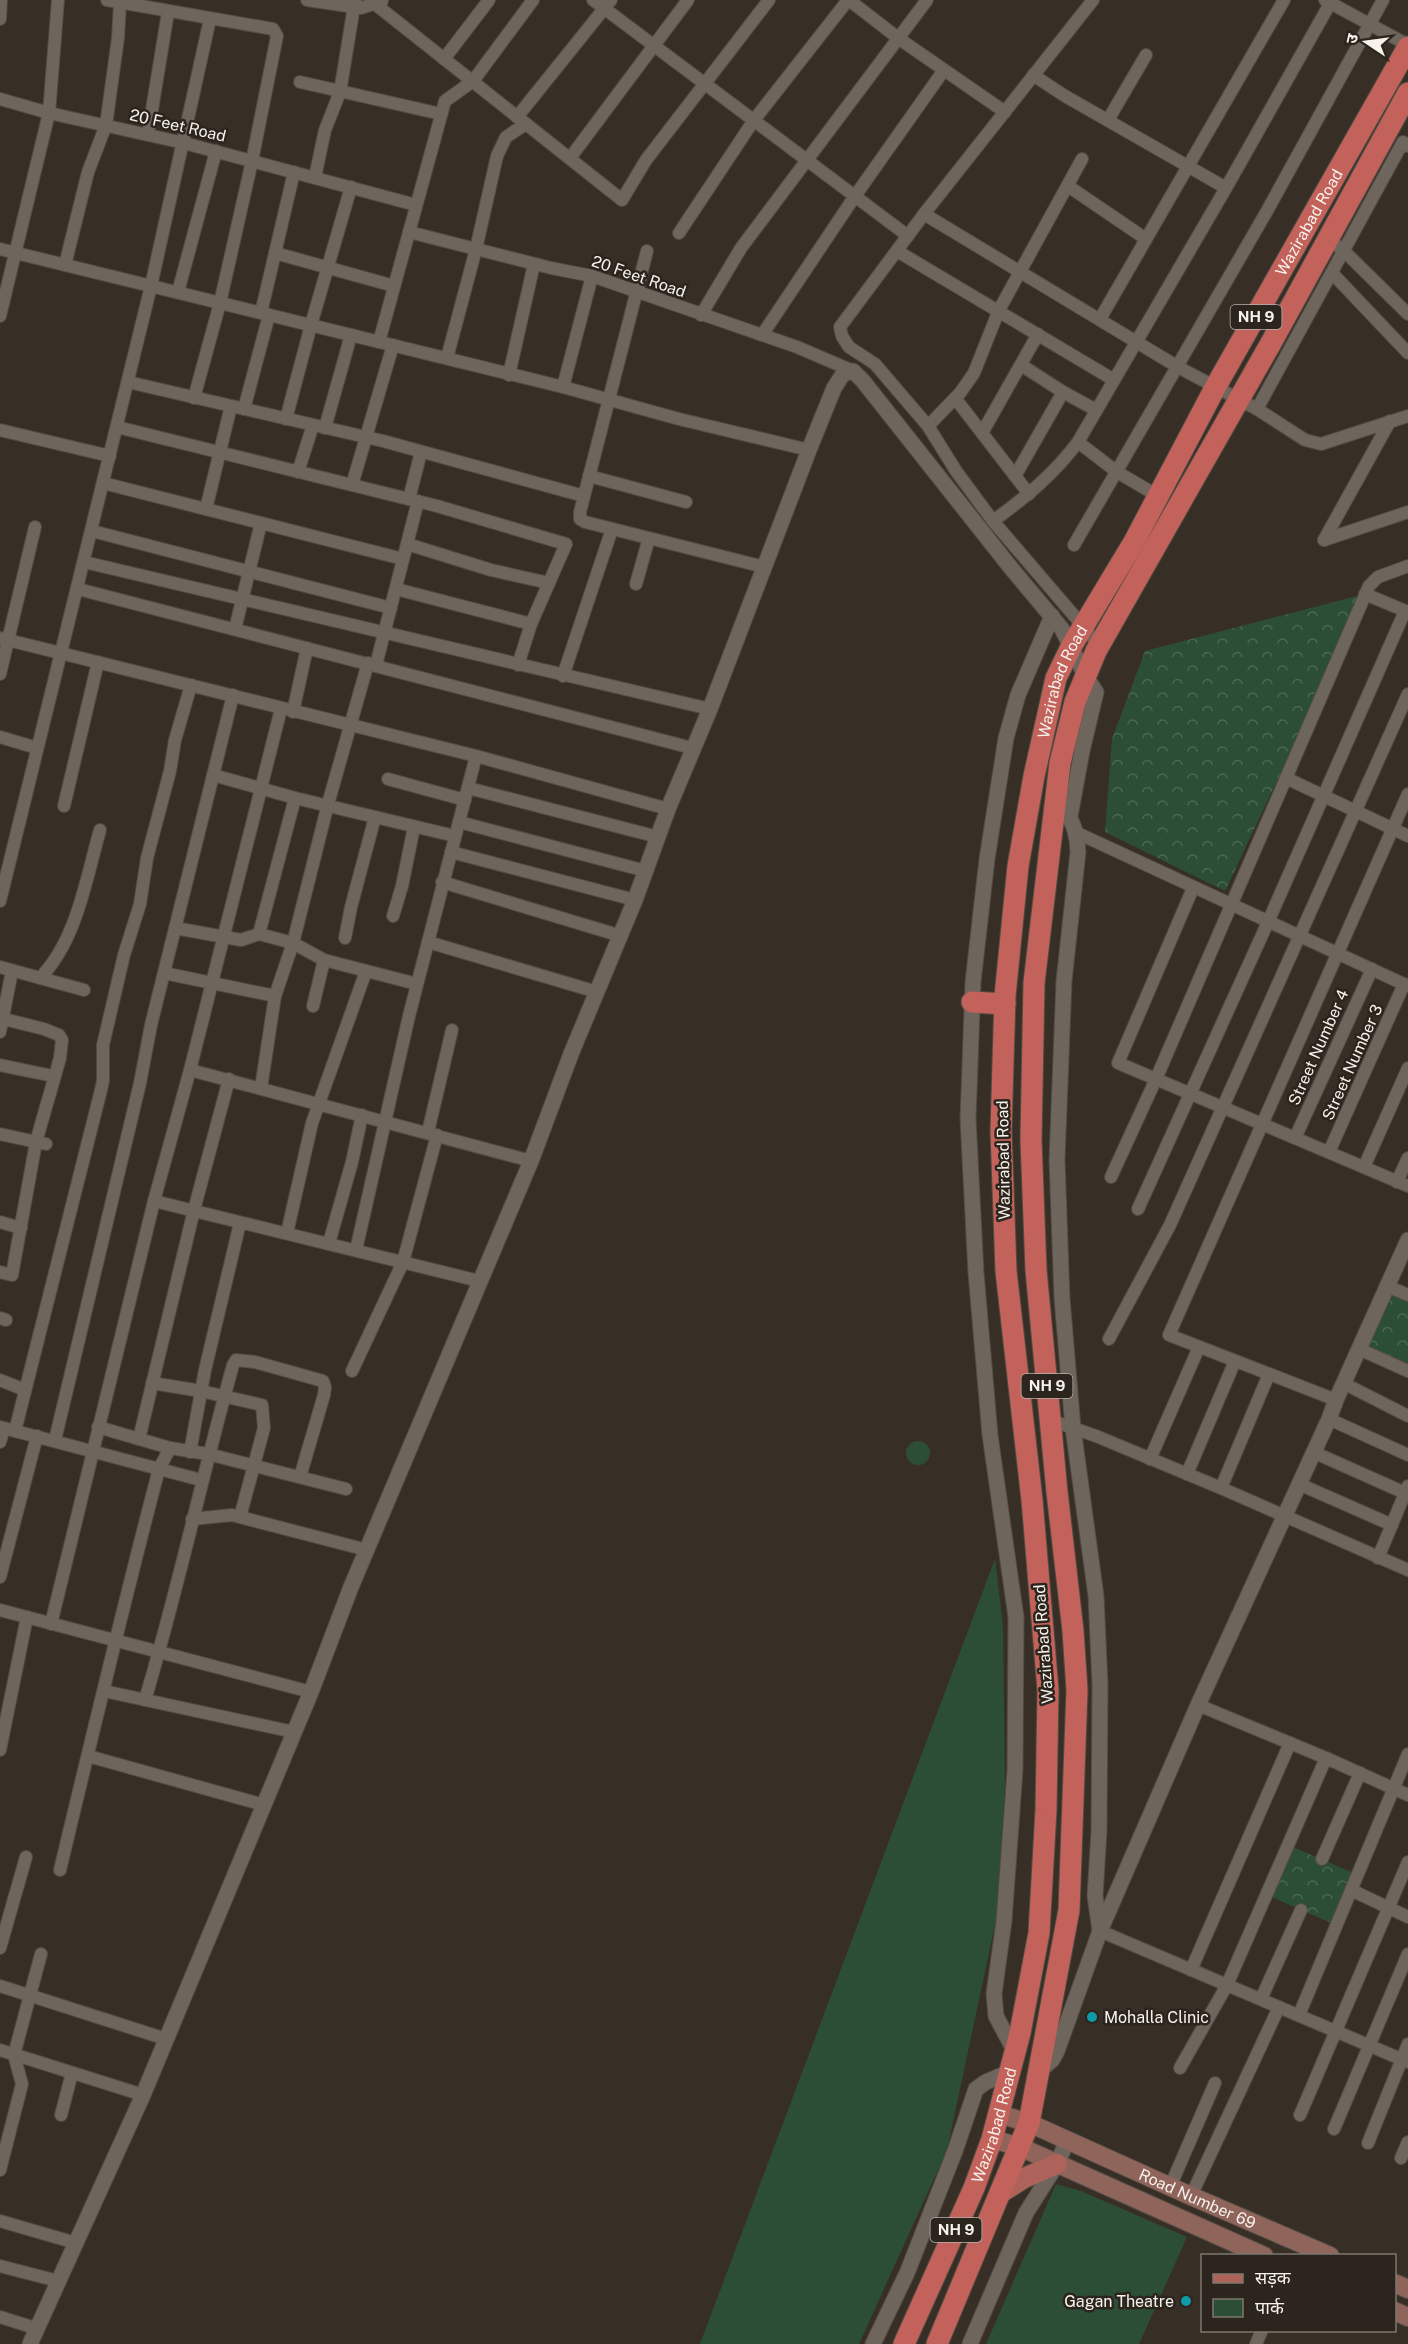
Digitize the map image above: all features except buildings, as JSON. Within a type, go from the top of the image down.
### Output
[{"type":"highway","name":"Wazirabad Road","points":[[904,2344],[974,2188],[992,2139],[1012,2062],[1039,1933],[1046,1810],[1048,1690],[1032,1500],[1006,1272],[1001,1131],[1005,1004],[1018,866],[1032,785],[1056,678],[1072,645],[1134,542],[1216,386],[1408,46]]},
{"type":"highway","name":"Wazirabad Road","points":[[937,2344],[1029,2123],[1069,1910],[1077,1690],[1073,1630],[1036,1270],[1031,1140],[1034,983],[1060,804],[1062,753],[1075,702],[1085,675],[1100,646],[1248,405],[1336,245],[1408,93]]},
{"type":"highway","points":[[1032,785],[1060,804]]},
{"type":"highway","points":[[972,1002],[1005,1004]]},
{"type":"main road","name":"Road Number 69","points":[[999,2114],[1029,2123],[1325,2254]]},
{"type":"main road","name":"Road Number 69","points":[[992,2139],[1020,2147],[1260,2254]]},
{"type":"main road","points":[[1002,2192],[1024,2178],[1057,2164]]},
{"type":"street","points":[[0,19],[1,0]]},
{"type":"street","points":[[0,316],[49,113],[58,0]]},
{"type":"street","points":[[307,0],[364,3],[444,59],[621,200],[636,175],[704,83],[769,0]]},
{"type":"street","points":[[444,59],[489,0]]},
{"type":"street","points":[[379,342],[445,101],[472,81],[533,0]]},
{"type":"street","points":[[593,0],[608,4],[654,46],[908,236]]},
{"type":"street","points":[[570,158],[688,0]]},
{"type":"street","points":[[679,233],[753,120],[849,0],[898,38],[1005,112]]},
{"type":"street","points":[[701,315],[741,248],[927,0]]},
{"type":"street","points":[[1100,320],[1284,0]]},
{"type":"street","points":[[1074,545],[1268,211],[1383,0]]},
{"type":"street","points":[[65,265],[88,172],[106,125],[118,39],[114,1],[273,29],[277,36],[252,161],[220,303],[194,398]]},
{"type":"street","points":[[1092,1],[924,214],[840,327],[842,336],[849,347],[875,364],[928,426],[956,471],[993,521],[1100,646]]},
{"type":"street","points":[[993,521],[1029,494],[1057,468],[1078,442],[1226,188],[1329,1],[1408,46]]},
{"type":"street","points":[[315,177],[325,130],[340,92],[364,3]]},
{"type":"street","points":[[447,358],[476,249],[497,156],[506,137],[522,120],[608,4]]},
{"type":"street","points":[[148,134],[168,12]]},
{"type":"street","points":[[0,901],[59,652],[78,589],[128,382],[210,19]]},
{"type":"street","points":[[1107,120],[1146,55]]},
{"type":"street","points":[[762,336],[855,196],[944,70]]},
{"type":"street","points":[[1033,75],[1226,188]]},
{"type":"street","points":[[300,82],[441,114]]},
{"type":"street","name":"20 Feet Road","points":[[0,99],[49,113],[184,142],[416,205]]},
{"type":"street","points":[[1248,405],[1332,273],[1336,245],[1403,142],[1408,146]]},
{"type":"street","points":[[178,292],[216,151]]},
{"type":"street","points":[[928,426],[955,398],[974,373],[999,310],[1082,159]]},
{"type":"street","points":[[244,409],[265,314],[275,253],[294,172]]},
{"type":"street","points":[[1068,186],[1146,239]]},
{"type":"street","points":[[286,419],[351,187]]},
{"type":"street","points":[[924,214],[1178,367],[1216,386],[1305,440],[1321,444],[1408,416]]},
{"type":"street","name":"20 Feet Road","points":[[409,232],[534,264],[592,276],[797,348],[853,371]]},
{"type":"street","points":[[1336,245],[1408,314]]},
{"type":"street","points":[[0,249],[447,358],[679,419],[809,450]]},
{"type":"street","points":[[647,251],[608,399],[580,519],[764,567]]},
{"type":"street","points":[[897,251],[1114,380]]},
{"type":"street","points":[[275,253],[394,286]]},
{"type":"street","points":[[509,375],[534,264]]},
{"type":"street","points":[[1332,273],[1408,353]]},
{"type":"street","points":[[563,387],[592,276]]},
{"type":"street","points":[[982,433],[1038,334]]},
{"type":"street","points":[[298,472],[319,427],[351,335]]},
{"type":"street","points":[[352,485],[393,345]]},
{"type":"street","points":[[1021,364],[1063,392],[1096,410]]},
{"type":"street","points":[[30,2344],[143,2096],[311,1692],[367,1550],[531,1161],[635,900],[668,808],[710,710],[834,388],[843,374],[853,371],[1052,616],[1072,645],[1085,675],[1096,692],[1082,751],[1060,804],[1075,832],[1078,852],[1064,981],[1057,1160],[1062,1298],[1073,1428],[1097,1618],[1100,1685],[1099,1820],[1095,1896],[1100,1931]]},
{"type":"street","points":[[128,382],[367,438],[584,496]]},
{"type":"street","points":[[1015,476],[1063,392]]},
{"type":"street","points":[[955,398],[1029,494]]},
{"type":"street","points":[[206,509],[231,406]]},
{"type":"street","points":[[1390,421],[1324,540],[1408,512]]},
{"type":"street","points":[[117,427],[413,500],[566,544],[531,624],[518,665]]},
{"type":"street","points":[[0,430],[110,456]]},
{"type":"street","points":[[1078,442],[1117,472],[1158,496]]},
{"type":"street","points":[[261,1088],[275,996],[293,943],[350,726],[384,634],[396,589],[407,544],[421,452]]},
{"type":"street","points":[[589,476],[686,502]]},
{"type":"street","points":[[103,483],[403,560]]},
{"type":"street","points":[[235,629],[261,523]]},
{"type":"street","points":[[0,674],[4,639],[35,527]]},
{"type":"street","points":[[563,676],[612,529]]},
{"type":"street","points":[[92,531],[391,608]]},
{"type":"street","points":[[636,584],[649,538]]},
{"type":"street","points":[[407,544],[490,570],[549,583]]},
{"type":"street","points":[[84,562],[710,710]]},
{"type":"street","points":[[1111,1177],[1232,906],[1365,594],[1378,577],[1408,566]]},
{"type":"street","points":[[78,589],[692,748]]},
{"type":"street","points":[[396,589],[531,624]]},
{"type":"street","points":[[1138,1209],[1406,611],[1365,594]]},
{"type":"street","points":[[873,2344],[907,2273],[956,2151],[976,2089],[1012,2062],[996,2016],[994,1994],[1004,1921],[1015,1770],[1016,1617],[990,1435],[975,1273],[968,1119],[972,1002],[987,859],[1006,738],[1018,695],[1052,616]]},
{"type":"street","points":[[4,639],[476,756],[668,808]]},
{"type":"street","points":[[51,1624],[154,1201],[190,1070],[261,788],[307,648]]},
{"type":"street","points":[[64,806],[98,662]]},
{"type":"street","points":[[0,1442],[25,1390],[100,1094],[103,1081],[103,1045],[124,955],[140,904],[147,858],[170,771],[180,720],[191,685]]},
{"type":"street","points":[[1109,1339],[1170,1225],[1408,694]]},
{"type":"street","points":[[55,1440],[140,1083],[151,1025],[233,695]]},
{"type":"street","points":[[0,737],[37,748]]},
{"type":"street","points":[[356,1250],[417,984],[476,756]]},
{"type":"street","points":[[213,775],[295,798],[328,804],[454,836]]},
{"type":"street","points":[[1286,778],[1408,836]]},
{"type":"street","points":[[388,779],[467,794],[658,837]]},
{"type":"street","points":[[1336,1400],[1168,1335],[1408,794]]},
{"type":"street","points":[[259,934],[295,798]]},
{"type":"street","points":[[345,938],[375,817]]},
{"type":"street","points":[[459,822],[646,871]]},
{"type":"street","points":[[393,916],[402,886],[414,827]]},
{"type":"street","points":[[40,978],[55,963],[74,921],[100,830]]},
{"type":"street","points":[[1075,832],[1406,985]]},
{"type":"street","points":[[451,852],[635,900]]},
{"type":"street","points":[[442,882],[621,936]]},
{"type":"street","points":[[1193,888],[1118,1063],[1403,1184],[1408,1158]]},
{"type":"street","points":[[175,928],[241,940],[259,934],[293,943],[324,960],[417,984]]},
{"type":"street","points":[[428,942],[597,992]]},
{"type":"street","points":[[313,1006],[324,960]]},
{"type":"street","points":[[0,1032],[6,969],[84,990]]},
{"type":"street","name":"Street Number 4","points":[[1295,1138],[1372,969]]},
{"type":"street","points":[[287,1233],[312,1123],[366,971]]},
{"type":"street","points":[[164,973],[275,996]]},
{"type":"street","name":"Street Number 3","points":[[1329,1152],[1406,985]]},
{"type":"street","points":[[0,1272],[12,1275],[62,1040],[59,1035],[44,1029],[1,1018]]},
{"type":"street","points":[[352,1371],[403,1262],[432,1134],[452,1030]]},
{"type":"street","points":[[0,1065],[48,1075]]},
{"type":"street","points":[[1364,1167],[1408,1068]]},
{"type":"street","points":[[190,1070],[531,1161]]},
{"type":"street","points":[[139,1439],[194,1210],[229,1079]]},
{"type":"street","points":[[329,1243],[352,1162],[362,1115]]},
{"type":"street","points":[[0,1134],[41,1143]]},
{"type":"street","points":[[154,1201],[479,1281]]},
{"type":"street","points":[[0,1222],[21,1228]]},
{"type":"street","points":[[190,1452],[201,1391],[240,1223]]},
{"type":"street","points":[[1038,2072],[1052,2060],[1057,2051],[1100,1931],[1198,1705],[1329,1419],[1387,1286],[1407,1247]]},
{"type":"street","points":[[1387,1286],[1408,1295]]},
{"type":"street","points":[[1150,1459],[1199,1347]]},
{"type":"street","points":[[1359,1349],[1408,1371]]},
{"type":"street","points":[[144,1700],[160,1651],[201,1480],[236,1360],[242,1359],[323,1381],[324,1395],[300,1477]]},
{"type":"street","points":[[1187,1474],[1234,1361]]},
{"type":"street","points":[[1221,1488],[1269,1374]]},
{"type":"street","points":[[0,1380],[25,1390]]},
{"type":"street","points":[[152,1383],[201,1391],[262,1406],[264,1428],[240,1517]]},
{"type":"street","points":[[1343,1383],[1408,1416]]},
{"type":"street","points":[[1329,1419],[1408,1455]]},
{"type":"street","points":[[1050,1420],[1221,1488],[1408,1570]]},
{"type":"street","points":[[98,1427],[170,1448],[208,1454],[346,1489]]},
{"type":"street","points":[[6,1428],[201,1480]]},
{"type":"street","points":[[0,1577],[37,1436]]},
{"type":"street","points":[[60,1870],[114,1641],[159,1469],[170,1448]]},
{"type":"street","points":[[1313,1452],[1406,1489],[1378,1558]]},
{"type":"street","points":[[1299,1484],[1392,1525]]},
{"type":"street","points":[[192,1519],[232,1515],[367,1550]]},
{"type":"street","points":[[0,1610],[311,1692]]},
{"type":"street","points":[[0,1750],[27,1617]]},
{"type":"street","points":[[104,1691],[294,1732]]},
{"type":"street","points":[[1198,1705],[1408,1795]]},
{"type":"street","points":[[1191,1970],[1290,1743]]},
{"type":"street","points":[[1299,2015],[1408,1754]]},
{"type":"street","points":[[88,1756],[264,1805]]},
{"type":"street","points":[[1180,2068],[1227,1985],[1326,1758]]},
{"type":"street","points":[[1322,1859],[1360,1773]]},
{"type":"street","points":[[0,1948],[26,1857]]},
{"type":"street","points":[[1300,2115],[1408,1862]]},
{"type":"street","points":[[1351,1890],[1408,1917]]},
{"type":"street","points":[[1262,2000],[1301,1910]]},
{"type":"street","points":[[1100,1931],[1405,2060]]},
{"type":"street","points":[[0,2170],[22,2084],[14,2055],[32,1996],[41,1954]]},
{"type":"street","points":[[1334,2129],[1408,1954]]},
{"type":"street","points":[[0,1986],[166,2039]]},
{"type":"street","points":[[1191,2196],[1280,2007]]},
{"type":"street","points":[[1368,2143],[1405,2060],[1408,2044]]},
{"type":"street","points":[[0,2050],[143,2096]]},
{"type":"street","points":[[61,2115],[72,2073]]},
{"type":"street","points":[[1170,2187],[1215,2083]]},
{"type":"street","points":[[970,2344],[1026,2213],[1057,2164],[1067,2141]]},
{"type":"street","points":[[1401,2158],[1408,2142]]},
{"type":"street","points":[[0,2221],[76,2242]]},
{"type":"street","points":[[0,2266],[58,2281]]},
{"type":"street","points":[[0,2317],[38,2330]]},
{"type":"green space","points":[[1365,594],[1225,891],[1105,832],[1112,739],[1145,651]]},
{"type":"green space","points":[[1387,1286],[1408,1295],[1408,1371],[1359,1349]]},
{"type":"green space","points":[[918,1441],[923,1442],[929,1448],[929,1458],[923,1464],[918,1465],[913,1464],[907,1458],[906,1453],[907,1448],[913,1442]]},
{"type":"green space","points":[[995,1559],[1003,1625],[1005,1785],[996,1920],[947,2150],[859,2344],[700,2344]]},
{"type":"green space","points":[[1288,1845],[1358,1875],[1336,1925],[1267,1895]]},
{"type":"green space","points":[[1056,2184],[1081,2191],[1187,2237],[1139,2344],[986,2344]]},
{"type":"place","name":"Mohalla Clinic","points":[[1092,2017]]},
{"type":"place","name":"Gagan Theatre","points":[[1186,2301]]}]
